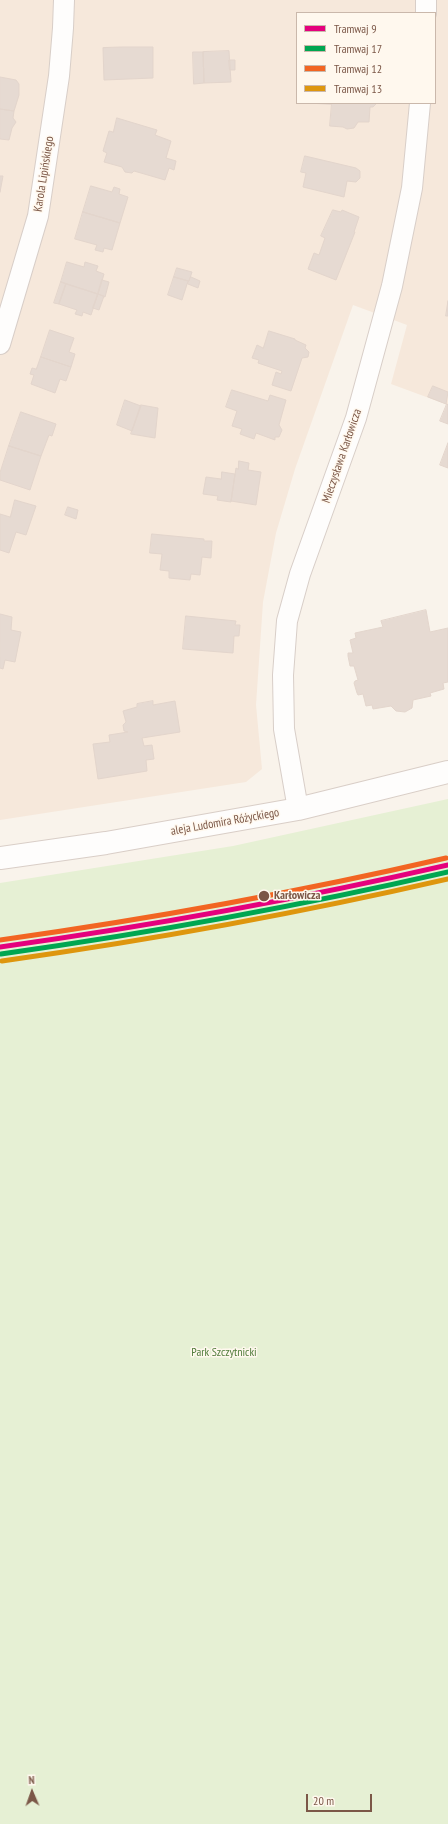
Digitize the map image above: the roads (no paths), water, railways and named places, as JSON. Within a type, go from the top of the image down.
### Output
[{"type":"street","name":"Karola Lipińskiego","points":[[0,344],[38,216],[59,76],[64,0]]},
{"type":"street","points":[[426,0],[426,12]]},
{"type":"street","name":"Mieczysława Karłowicza","points":[[298,809],[284,729],[282,675],[287,621],[300,574],[356,418],[392,286],[412,188],[420,104]]},
{"type":"street","name":"aleja Ludomira Różyckiego","points":[[0,858],[114,842],[298,809],[448,772]]},
{"type":"tram line","name":"12","points":[[0,940],[224,904],[446,858]]},
{"type":"tram line","name":"9","points":[[0,947],[225,911],[448,865]]},
{"type":"tram line","name":"17","points":[[1,954],[225,918],[448,872]]},
{"type":"tram line","name":"13","points":[[2,961],[226,925],[448,879]]},
{"type":"place","name":"Karłowicza","points":[[264,896]]},
{"type":"park label","name":"Park Szczytnicki","points":[[224,1353]]}]
